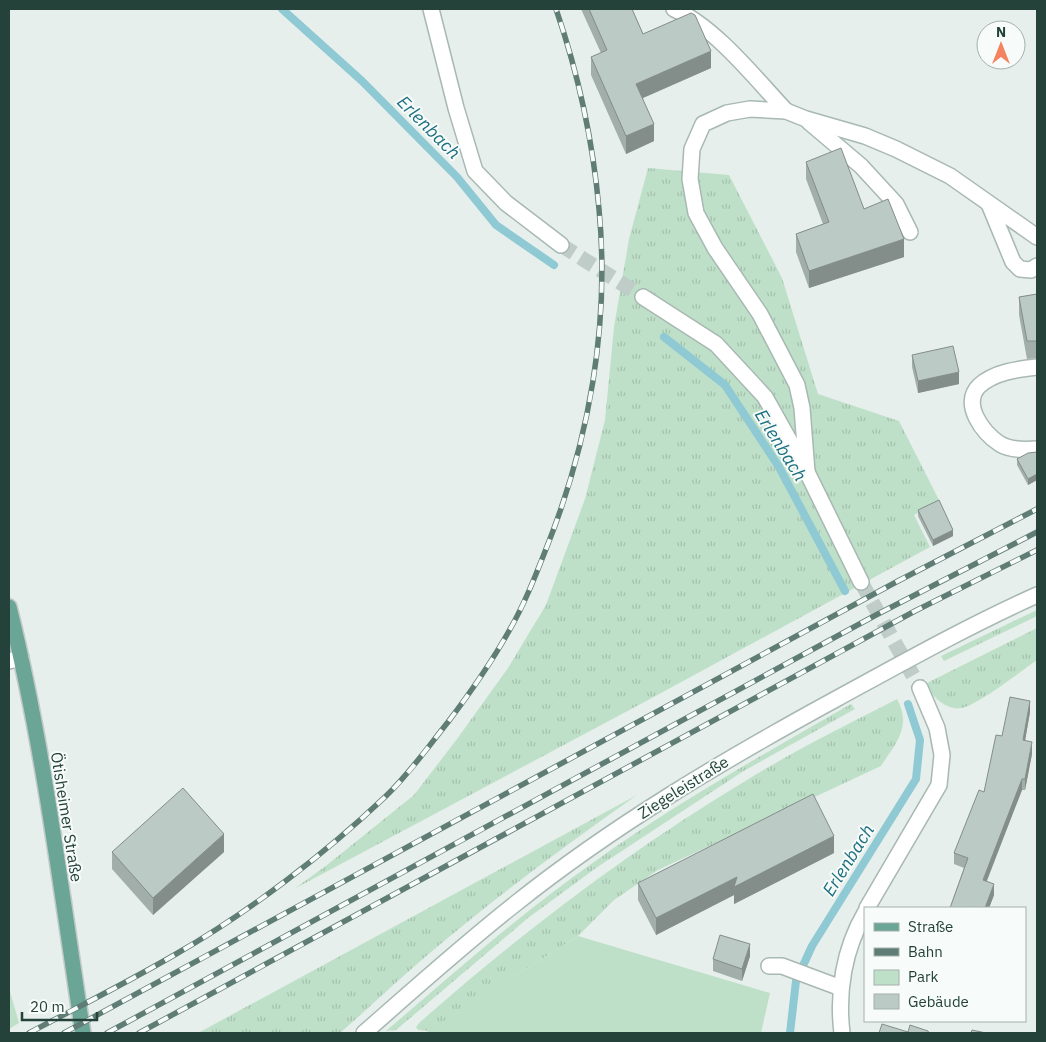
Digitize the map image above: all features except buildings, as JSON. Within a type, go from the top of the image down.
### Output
[{"type":"main road","name":"Ötisheimer Straße","points":[[9,607],[15,659],[36,727],[83,1033]]},
{"type":"street","points":[[431,9],[456,108],[475,171],[506,203],[561,245]]},
{"type":"street","points":[[674,9],[690,16],[733,54],[786,111]]},
{"type":"street","points":[[807,472],[802,408],[797,385],[760,314],[715,248],[696,213],[690,179],[692,149],[703,124],[727,113],[750,109],[786,111],[806,119],[865,136],[896,148],[950,176],[1037,237]]},
{"type":"street","points":[[806,119],[861,166],[896,204],[910,232]]},
{"type":"street","points":[[989,204],[1013,262],[1020,269],[1031,270],[1037,266]]},
{"type":"street","points":[[643,297],[716,344],[765,397],[807,472],[861,582]]},
{"type":"street","points":[[1037,366],[992,377],[978,387],[972,399],[973,411],[984,431],[1001,445],[1023,450],[1037,448]]},
{"type":"street","name":"Ziegeleistraße","points":[[364,1033],[516,903],[647,810],[733,755],[932,646],[1037,595]]},
{"type":"street","points":[[868,907],[939,785],[942,755],[937,728],[920,688]]},
{"type":"street","points":[[842,1033],[840,1015],[841,988],[848,953],[864,915]]},
{"type":"street","points":[[776,966],[809,975],[841,988]]},
{"type":"green space","points":[[648,168],[729,175],[782,278],[818,394],[899,421],[940,502],[914,515],[930,547],[294,889],[414,795],[508,668],[546,605],[585,499],[605,420],[614,327],[629,239]]},
{"type":"green space","points":[[1037,610],[1037,616],[944,661],[941,656]]},
{"type":"green space","points":[[1037,628],[1037,660],[970,705],[956,708],[945,705],[931,693],[925,684]]},
{"type":"green space","points":[[897,699],[903,718],[902,726],[897,742],[881,766],[658,870],[614,900],[578,936],[429,1031],[418,1030],[416,1027],[419,1023],[497,957],[577,894],[660,835],[765,769]]},
{"type":"green space","points":[[851,704],[855,709],[742,772],[596,868],[528,918],[396,1030],[386,1031],[514,923],[625,840],[688,799]]},
{"type":"green space","points":[[637,795],[481,911],[419,962],[340,1033],[198,1033]]},
{"type":"green space","points":[[578,936],[770,993],[761,1033],[425,1033]]},
{"type":"green space","points":[[9,988],[19,1023],[9,1029]]},
{"type":"waterway","name":"Erlenbach","points":[[282,9],[362,81],[457,177],[496,225],[554,265]]},
{"type":"waterway","name":"Erlenbach","points":[[664,337],[725,385],[779,467],[845,591]]},
{"type":"waterway","name":"Erlenbach","points":[[790,1033],[796,981],[812,946],[916,779],[920,740],[908,704]]},
{"type":"tunnel","points":[[561,245],[643,297]]},
{"type":"tunnel","points":[[861,582],[920,688]]},
{"type":"railway","points":[[29,1033],[203,938],[286,881],[338,839],[403,779],[472,689],[495,655],[514,621],[529,591],[546,549],[574,467],[585,425],[593,382],[601,296],[602,253],[593,158],[578,83],[556,9]]},
{"type":"railway","points":[[64,1033],[898,581],[1037,509]]},
{"type":"railway","points":[[107,1033],[876,615],[1037,532]]},
{"type":"railway","points":[[139,1033],[915,611],[1037,550]]}]
